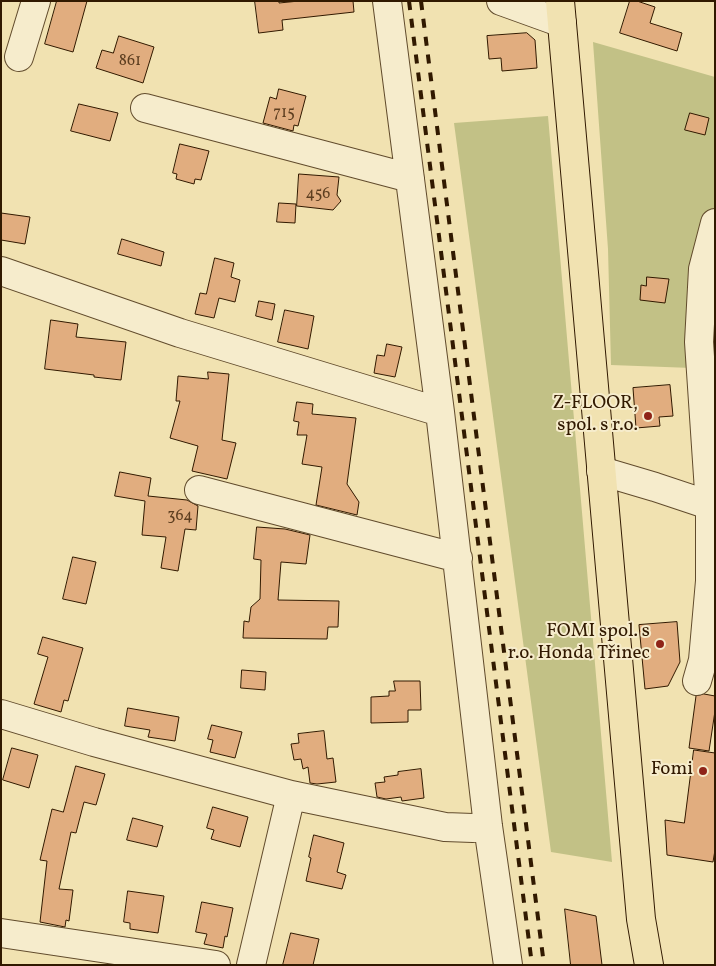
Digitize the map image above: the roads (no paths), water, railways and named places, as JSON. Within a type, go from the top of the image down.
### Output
[{"type":"main road","points":[[561,12],[641,919],[649,965]]},
{"type":"street","points":[[20,57],[36,1]]},
{"type":"street","points":[[387,1],[458,558],[488,826],[508,965]]},
{"type":"street","points":[[501,1],[561,12]]},
{"type":"street","points":[[145,108],[410,178]]},
{"type":"street","points":[[697,681],[703,660],[710,581],[712,507],[699,342],[704,269],[715,223]]},
{"type":"street","points":[[1,270],[180,333],[440,412]]},
{"type":"street","points":[[601,471],[712,507]]},
{"type":"street","points":[[199,490],[458,558]]},
{"type":"street","points":[[1,714],[94,742],[291,796],[445,828],[488,826]]},
{"type":"street","points":[[250,965],[291,796]]},
{"type":"street","points":[[1,933],[216,965]]},
{"type":"railway","points":[[409,1],[532,965]]},
{"type":"railway","points":[[421,1],[544,965]]},
{"type":"place","name":"Z-FLOOR, spol. s r.o.","points":[[648,416]]},
{"type":"place","name":"FOMI spol. s r.o. Honda Třinec","points":[[660,644]]},
{"type":"place","name":"Fomi","points":[[703,771]]}]
